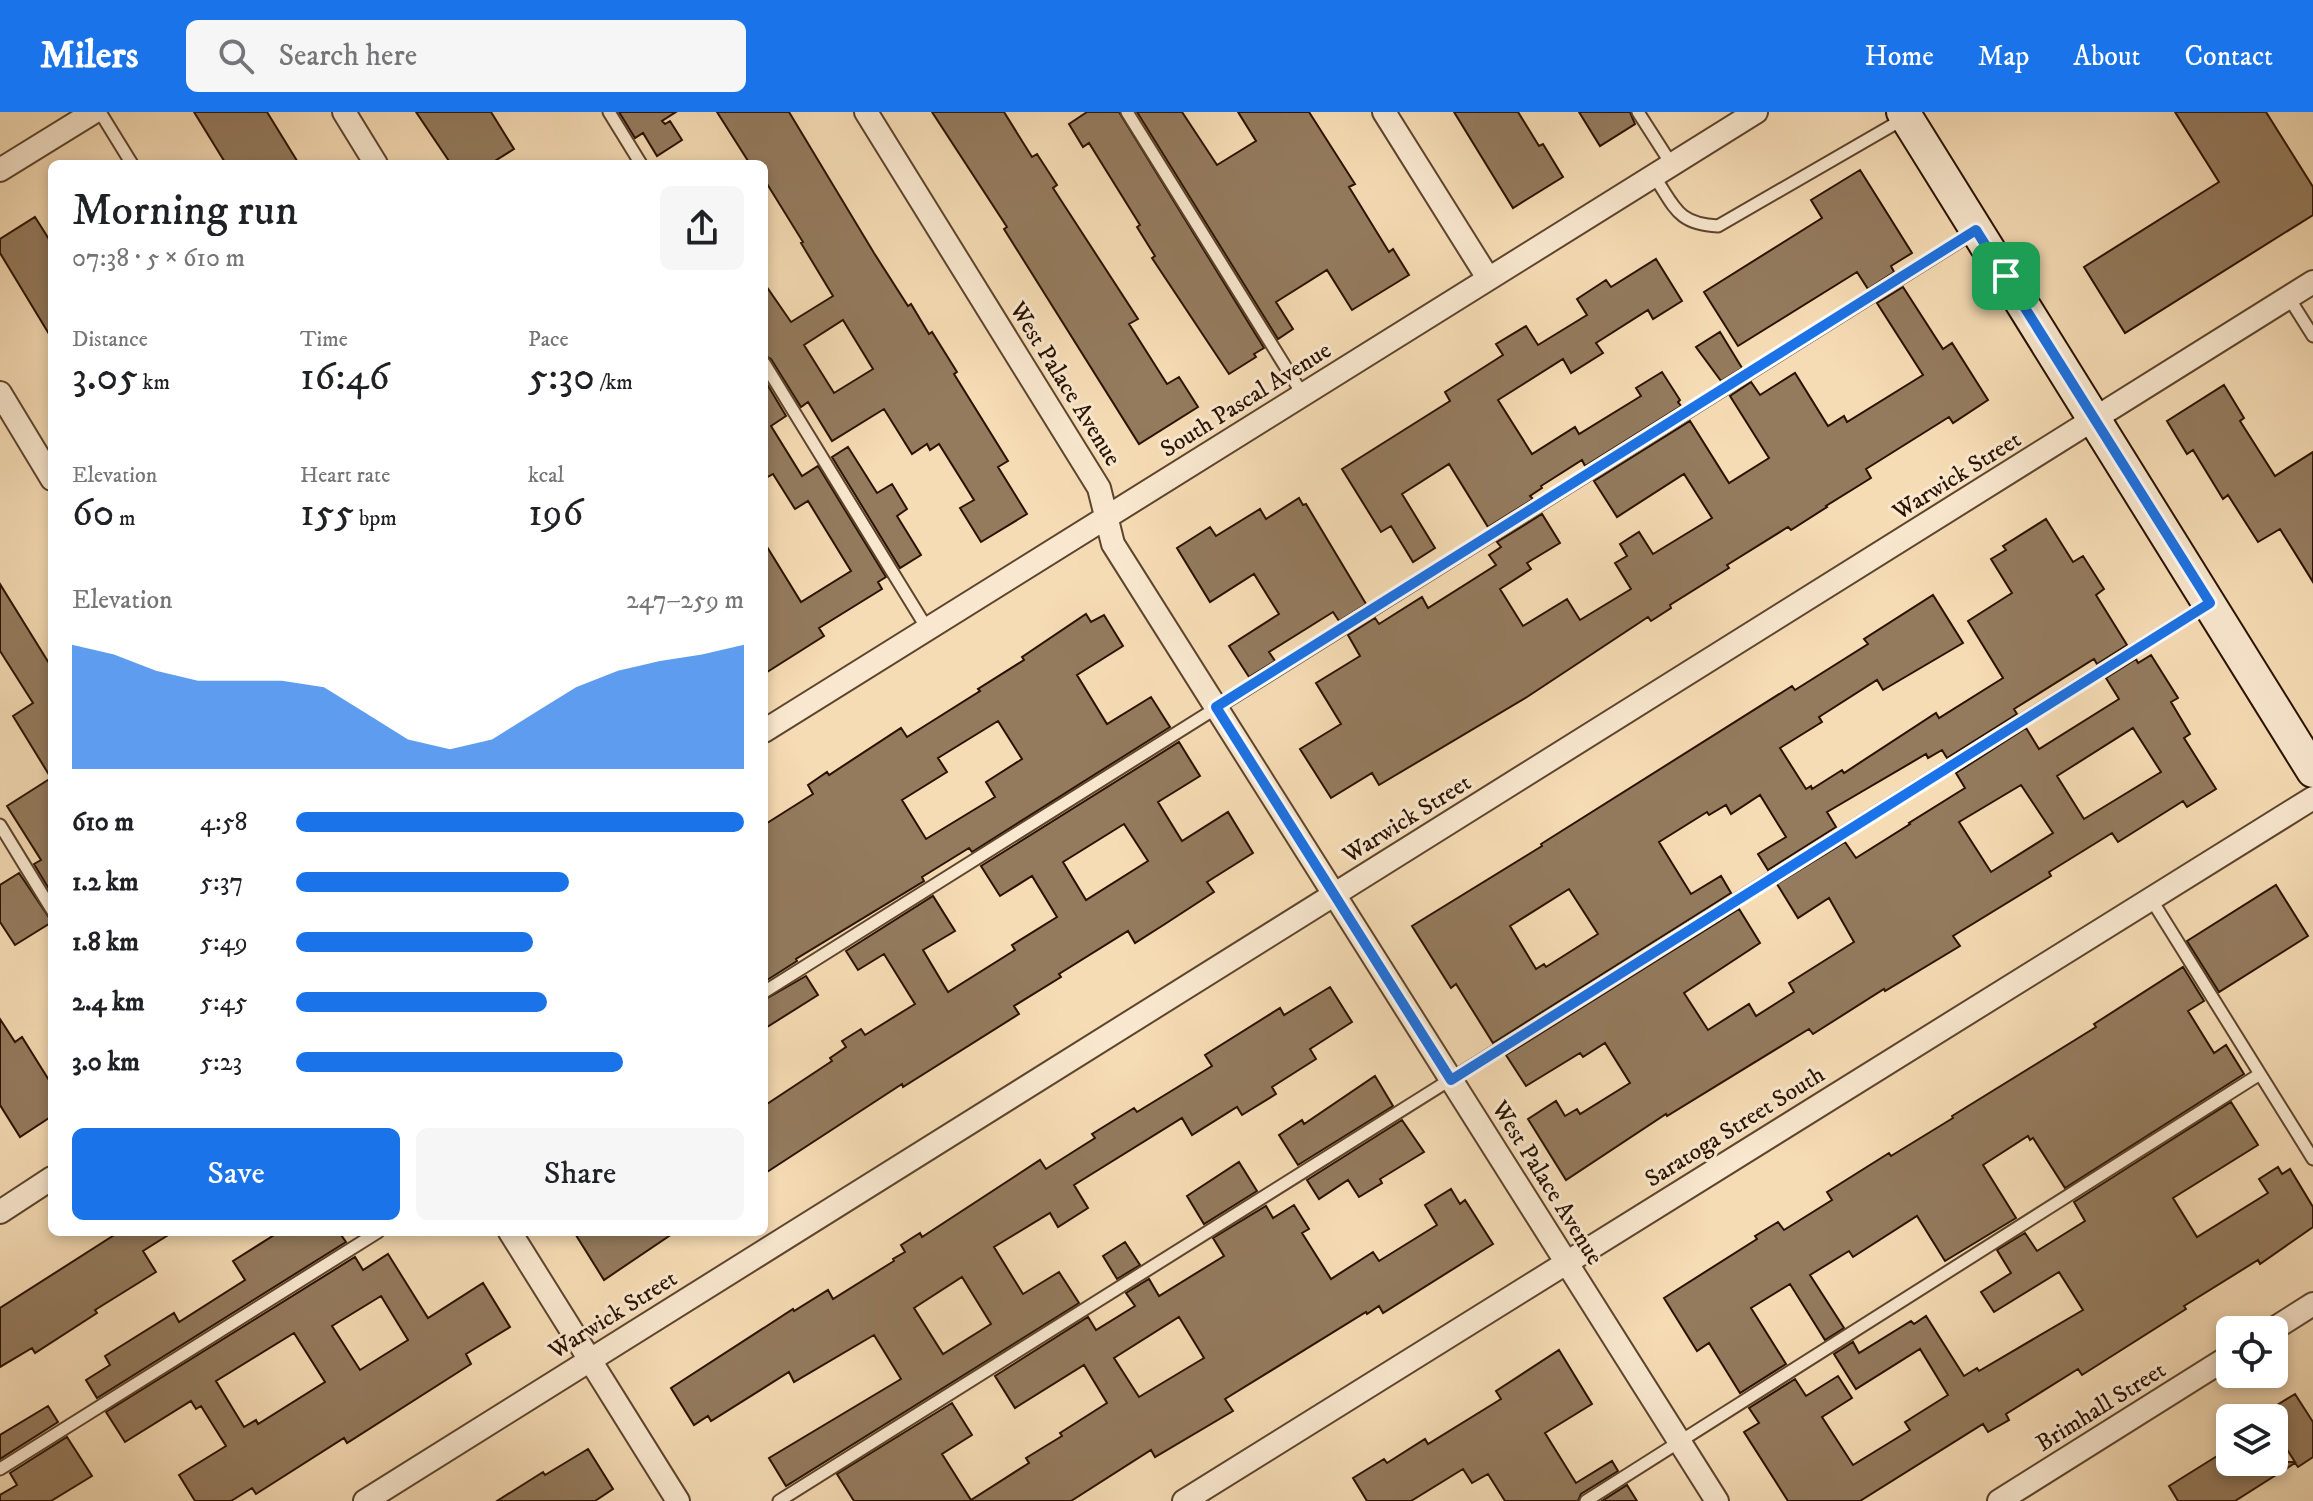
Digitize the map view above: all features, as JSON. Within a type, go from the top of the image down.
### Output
[{"type":"main road","points":[[1905,114],[2313,771]]},
{"type":"street","points":[[0,170],[97,112]]},
{"type":"street","points":[[344,112],[374,160]]},
{"type":"street","name":"West Palace Avenue","points":[[866,112],[1099,488],[1113,544],[1717,1501]]},
{"type":"street","points":[[1384,112],[1488,278]]},
{"type":"street","name":"South Pascal Avenue","points":[[768,729],[1756,112]]},
{"type":"street","name":"Warwick Street","points":[[365,1501],[2313,282]]},
{"type":"street","points":[[0,393],[48,472]]},
{"type":"street","name":"Saratoga Street South","points":[[1184,1501],[2313,798]]},
{"type":"street","points":[[0,1212],[48,1181]]},
{"type":"street","points":[[512,1236],[678,1501]]},
{"type":"street","points":[[2288,1320],[2313,1304]]},
{"type":"street","name":"Brimhall Street","points":[[1999,1501],[2216,1365]]},
{"type":"lane","points":[[97,112],[129,160]]},
{"type":"lane","points":[[609,112],[639,160]]},
{"type":"lane","points":[[1127,112],[1303,395]]},
{"type":"lane","points":[[1638,112],[1678,212],[1694,225],[1718,226],[1905,114]]},
{"type":"lane","points":[[768,989],[1976,230]]},
{"type":"lane","points":[[2289,298],[2313,336]]},
{"type":"lane","points":[[768,370],[928,630]]},
{"type":"lane","points":[[779,1501],[2210,603]]},
{"type":"lane","points":[[0,825],[48,903]]},
{"type":"lane","points":[[2151,899],[2313,1159]]},
{"type":"lane","points":[[1586,1501],[2260,1074]]},
{"type":"lane","points":[[0,1469],[372,1236]]},
{"type":"building","points":[[194,112],[267,112],[297,160],[224,160]]},
{"type":"building","points":[[416,112],[491,112],[514,149],[496,160],[448,160]]},
{"type":"building","points":[[619,112],[676,112],[662,121],[665,124],[670,121],[682,140],[657,156],[643,133],[635,138]]},
{"type":"building","points":[[717,112],[789,112],[908,306],[911,304],[929,334],[932,332],[957,372],[954,374],[1008,461],[998,467],[1027,514],[981,542],[960,508],[974,500],[939,444],[930,450],[927,444],[912,454],[884,409],[832,441],[808,402],[801,407],[768,357],[768,289],[791,322],[833,296],[768,185],[768,160],[747,160]],"holes":[[[843,320],[873,369],[834,393],[804,345]]]},
{"type":"building","points":[[932,112],[1004,112],[1032,157],[1037,154],[1057,185],[1053,188],[1138,319],[1129,324],[1167,384],[1179,377],[1198,407],[1139,444],[1004,229],[1007,227]]},
{"type":"building","points":[[1087,112],[1119,112],[1264,348],[1254,354],[1256,357],[1229,374],[1152,258],[1155,256],[1137,227],[1140,225],[1089,143],[1083,147],[1069,124]]},
{"type":"building","points":[[1137,112],[1182,112],[1217,165],[1256,141],[1238,112],[1309,112],[1355,184],[1349,187],[1389,252],[1393,249],[1409,275],[1352,310],[1327,270],[1276,302],[1293,329],[1278,339]]},
{"type":"building","points":[[1454,112],[1518,112],[1563,177],[1513,208]]},
{"type":"building","points":[[1579,112],[1630,112],[1635,124],[1600,146]]},
{"type":"building","points":[[2175,112],[2266,112],[2313,187],[2313,215],[2125,333],[2084,267],[2219,182]]},
{"type":"building","points":[[1860,170],[1912,253],[1891,266],[1894,272],[1868,289],[1857,272],[1738,346],[1704,292],[1822,218],[1811,200]]},
{"type":"building","points":[[35,217],[48,238],[48,332],[0,253],[0,239]]},
{"type":"building","points":[[1656,259],[1682,301],[1653,319],[1648,310],[1596,343],[1603,353],[1571,373],[1563,359],[1498,400],[1532,454],[1575,427],[1579,434],[1641,396],[1636,388],[1662,372],[1681,406],[1585,466],[1582,460],[1541,486],[1530,496],[1533,499],[1488,527],[1449,464],[1402,494],[1435,548],[1413,562],[1391,526],[1381,532],[1342,469],[1450,401],[1445,392],[1503,355],[1496,344],[1526,326],[1538,345],[1587,315],[1577,299],[1606,280],[1611,287]]},
{"type":"building","points":[[1903,287],[1943,349],[1952,343],[1988,400],[1953,423],[1949,417],[1866,469],[1871,478],[1791,530],[1788,527],[1727,565],[1729,568],[1670,605],[1671,608],[1651,621],[1648,617],[1527,697],[1379,785],[1372,773],[1331,798],[1300,749],[1341,724],[1316,683],[1360,656],[1348,635],[1375,618],[1379,624],[1422,597],[1428,608],[1496,565],[1489,555],[1501,547],[1497,542],[1542,514],[1560,543],[1527,563],[1531,569],[1500,589],[1523,626],[1567,599],[1580,620],[1631,589],[1615,563],[1627,556],[1620,544],[1639,532],[1653,554],[1712,518],[1684,474],[1617,517],[1594,481],[1690,421],[1729,483],[1769,458],[1730,396],[1751,382],[1760,395],[1795,373],[1828,426],[1844,416],[1847,422],[1923,375],[1877,303]]},
{"type":"building","points":[[1720,332],[1742,368],[1721,381],[1696,347]]},
{"type":"building","points":[[2224,385],[2244,418],[2240,421],[2275,476],[2313,452],[2313,582],[2280,529],[2258,542],[2228,495],[2223,499],[2193,450],[2187,454],[2167,421]]},
{"type":"building","points":[[768,386],[786,416],[771,426],[802,476],[818,466],[886,577],[878,582],[882,589],[819,628],[824,636],[768,671],[768,548],[801,602],[851,571],[808,501],[795,509],[773,474],[768,477]]},
{"type":"building","points":[[848,447],[877,493],[892,484],[907,509],[897,516],[921,555],[900,568],[832,457]]},
{"type":"building","points":[[1299,498],[1303,505],[1306,504],[1366,604],[1339,621],[1333,612],[1269,652],[1275,661],[1249,677],[1229,646],[1279,614],[1254,574],[1210,602],[1177,548],[1210,527],[1216,536],[1260,509],[1266,519]]},
{"type":"building","points":[[2046,519],[2073,562],[2083,556],[2104,589],[2096,595],[2127,645],[2097,664],[2094,659],[2014,709],[2017,714],[1947,758],[1942,750],[1928,758],[1926,754],[1827,812],[1836,827],[1768,870],[1758,854],[1786,837],[1760,795],[1731,814],[1726,805],[1709,815],[1707,812],[1659,842],[1691,894],[1721,876],[1731,893],[1493,1043],[1456,984],[1451,988],[1412,926],[1792,686],[1795,690],[1868,644],[1864,639],[1933,595],[1963,643],[1883,690],[1877,680],[1819,717],[1822,722],[1780,748],[1806,789],[1811,786],[1812,789],[1842,770],[1844,773],[1936,713],[1939,718],[2003,678],[1968,621],[2012,593],[1991,559],[2006,550],[2003,546]],"holes":[[[1569,889],[1598,934],[1546,967],[1544,964],[1536,969],[1510,926]]]},
{"type":"building","points":[[0,584],[48,662],[48,773],[13,716],[33,703],[0,651]]},
{"type":"building","points":[[1086,614],[1091,622],[1104,615],[1123,646],[1077,675],[1107,724],[1151,697],[1170,727],[972,852],[969,848],[922,877],[924,881],[768,979],[768,822],[813,794],[808,785],[827,772],[829,775],[901,728],[907,737],[1024,660],[1022,657]],"holes":[[[998,721],[1022,759],[986,782],[995,797],[926,839],[902,800],[947,772],[938,758]]]},
{"type":"building","points":[[2151,655],[2178,698],[2171,702],[2190,734],[2184,738],[2216,789],[2187,807],[2183,801],[2118,842],[2112,833],[2049,872],[2051,876],[1953,936],[1960,946],[1813,1034],[1809,1029],[1666,1114],[1566,1180],[1528,1119],[1556,1101],[1565,1116],[1577,1109],[1580,1114],[1630,1083],[1605,1043],[1583,1057],[1580,1053],[1526,1086],[1506,1055],[1739,909],[1760,943],[1684,993],[1708,1030],[1749,1004],[1756,1016],[1794,992],[1789,983],[1854,942],[1829,898],[1798,918],[1777,884],[1845,842],[1856,858],[1965,788],[1956,773],[2026,728],[2039,749],[2119,699],[2106,678],[2136,659],[2138,663]],"holes":[[[2133,728],[2161,772],[2084,819],[2057,776]],[[2021,785],[2053,833],[1991,872],[1959,822]]]},
{"type":"building","points":[[1179,742],[1200,776],[1158,802],[1182,841],[1228,812],[1253,853],[1207,882],[1214,892],[1135,943],[1128,931],[1059,974],[1061,977],[1014,1006],[1019,1014],[903,1087],[902,1084],[768,1171],[768,1103],[832,1061],[830,1058],[846,1047],[842,1041],[861,1029],[865,1035],[915,1004],[884,954],[858,970],[846,951],[933,896],[955,931],[923,950],[948,992],[1015,950],[1012,945],[1057,917],[1032,876],[1000,896],[981,866]],"holes":[[[1124,824],[1148,861],[1086,900],[1063,862]]]},
{"type":"building","points":[[48,780],[48,887],[34,864],[41,860],[7,806]]},
{"type":"building","points":[[19,873],[48,916],[48,924],[15,945],[0,922],[0,885]]},
{"type":"building","points":[[2276,885],[2308,936],[2219,992],[2187,941]]},
{"type":"building","points":[[2183,967],[2204,1001],[2188,1011],[2214,1053],[2226,1045],[2244,1074],[2065,1188],[2033,1138],[2030,1140],[2028,1136],[1983,1165],[2016,1218],[1945,1261],[1917,1216],[1853,1257],[1849,1251],[1810,1275],[1844,1328],[1825,1340],[1790,1284],[1751,1308],[1786,1364],[1740,1393],[1709,1343],[1697,1351],[1664,1298],[1757,1239],[1755,1236],[1778,1222],[1784,1230],[1832,1200],[1827,1192],[1953,1118],[2096,1027],[2094,1024]]},
{"type":"building","points":[[806,976],[818,995],[768,1026],[768,998]]},
{"type":"building","points":[[1330,987],[1352,1022],[1310,1049],[1316,1059],[1272,1087],[1276,1094],[1242,1115],[1237,1107],[1192,1135],[1182,1118],[1074,1185],[1088,1208],[1058,1227],[1050,1213],[994,1247],[1023,1294],[1059,1272],[1079,1303],[786,1486],[769,1458],[901,1379],[874,1335],[794,1382],[789,1372],[711,1421],[708,1416],[694,1425],[671,1388],[793,1309],[828,1290],[833,1299],[894,1261],[905,1252],[901,1245],[920,1233],[922,1237],[1040,1160],[1046,1169],[1095,1138],[1092,1134],[1134,1108],[1137,1112],[1212,1066],[1205,1055],[1280,1008],[1284,1015]],"holes":[[[962,1277],[991,1324],[943,1354],[914,1308]]]},
{"type":"building","points":[[0,1019],[15,1042],[22,1037],[48,1079],[48,1119],[20,1137],[0,1105]]},
{"type":"building","points":[[1375,1076],[1393,1106],[1298,1165],[1279,1135],[1302,1120],[1304,1124]]},
{"type":"building","points":[[2231,1102],[2258,1145],[2173,1198],[2197,1237],[2268,1193],[2259,1179],[2278,1167],[2282,1174],[2290,1169],[2313,1207],[2313,1227],[2260,1264],[2258,1260],[2184,1306],[2186,1309],[2082,1375],[2078,1369],[2006,1414],[2009,1420],[1988,1432],[1983,1424],[1860,1501],[1788,1501],[1744,1432],[1759,1423],[1749,1408],[1795,1379],[1806,1396],[1838,1376],[1852,1398],[1822,1417],[1853,1465],[1910,1430],[1905,1422],[1948,1395],[1920,1349],[1856,1389],[1834,1354],[1853,1342],[1859,1353],[1911,1321],[1914,1324],[1926,1316],[1964,1376],[1977,1368],[1979,1371],[2083,1310],[2059,1272],[1994,1312],[1981,1292],[2011,1273],[1997,1250],[2025,1233],[2037,1251],[2085,1221],[2074,1202]]},
{"type":"building","points":[[1402,1120],[1424,1152],[1380,1179],[1382,1183],[1359,1197],[1348,1180],[1319,1199],[1307,1180]]},
{"type":"building","points":[[1239,1162],[1257,1191],[1204,1224],[1187,1196]]},
{"type":"building","points":[[1451,1189],[1460,1204],[1465,1200],[1493,1244],[1383,1313],[1379,1306],[1366,1312],[1225,1399],[1233,1411],[1155,1457],[1151,1450],[1071,1501],[854,1501],[837,1474],[952,1403],[972,1435],[942,1454],[971,1500],[1029,1463],[1026,1458],[1107,1403],[1084,1365],[1015,1408],[995,1376],[1088,1317],[1096,1330],[1135,1306],[1126,1293],[1149,1279],[1159,1296],[1224,1256],[1213,1238],[1266,1206],[1273,1218],[1294,1205],[1309,1229],[1302,1233],[1331,1279],[1373,1252],[1379,1261],[1437,1225],[1425,1205]],"holes":[[[1179,1317],[1204,1358],[1139,1397],[1114,1358]]]},
{"type":"building","points":[[113,1236],[167,1236],[143,1251],[156,1272],[35,1353],[32,1348],[0,1367],[0,1308]]},
{"type":"building","points":[[273,1236],[342,1236],[346,1242],[97,1398],[86,1380],[110,1365],[105,1356],[174,1313],[179,1322],[245,1280],[233,1261]]},
{"type":"building","points":[[576,1236],[669,1236],[604,1280]]},
{"type":"building","points":[[1125,1242],[1140,1265],[1117,1279],[1103,1256]]},
{"type":"building","points":[[388,1254],[428,1318],[483,1283],[510,1327],[466,1354],[471,1364],[347,1443],[344,1438],[256,1494],[252,1488],[231,1501],[195,1501],[179,1475],[226,1446],[201,1406],[196,1409],[191,1401],[125,1442],[106,1412],[355,1257],[363,1270]],"holes":[[[381,1296],[408,1340],[360,1370],[332,1326]],[[294,1333],[325,1382],[258,1424],[256,1420],[244,1427],[216,1381]]]},
{"type":"building","points":[[1559,1350],[1592,1404],[1545,1433],[1576,1483],[1612,1461],[1618,1471],[1581,1494],[1578,1501],[1505,1501],[1488,1474],[1472,1483],[1463,1469],[1411,1501],[1367,1501],[1353,1478],[1384,1459],[1387,1463],[1425,1439],[1428,1444],[1501,1399],[1496,1391]]},
{"type":"building","points":[[2295,1394],[2313,1422],[2313,1457],[2298,1467],[2295,1463],[2288,1467],[2288,1462],[2295,1462],[2288,1451],[2288,1404],[2279,1404]]},
{"type":"building","points":[[48,1406],[58,1422],[0,1459],[0,1435]]},
{"type":"building","points":[[67,1437],[92,1476],[51,1501],[0,1501],[0,1495],[17,1485],[10,1473]]},
{"type":"building","points":[[588,1449],[613,1489],[595,1501],[497,1501],[543,1472],[545,1475]]},
{"type":"building","points":[[2216,1457],[2216,1476],[2274,1476],[2235,1501],[2178,1501],[2169,1486]]},
{"type":"building","points":[[1627,1485],[1637,1501],[1602,1501]]},
{"type":"route","points":[[1976,230],[2006,276],[2210,603],[1451,1080],[1216,707],[1976,230]]}]
